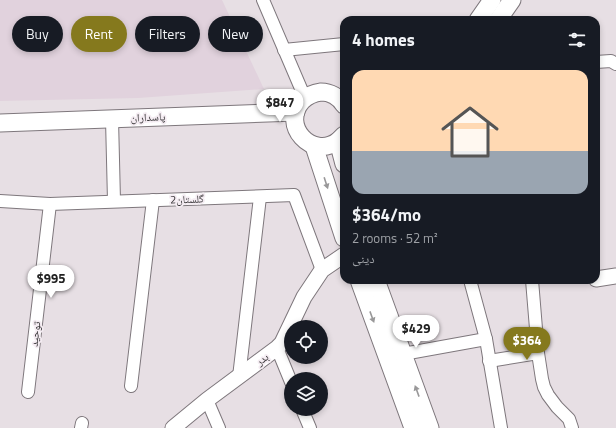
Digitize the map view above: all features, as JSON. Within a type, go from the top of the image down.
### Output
[{"type":"main road","points":[[481,16],[492,0]]},
{"type":"main road","points":[[501,16],[512,0]]},
{"type":"main road","name":"پاسداران","points":[[0,123],[112,119],[300,105],[312,94],[321,92],[336,92]]},
{"type":"main road","points":[[300,105],[295,120],[295,125],[300,136],[306,142],[314,146],[323,146],[331,145],[340,139]]},
{"type":"main road","points":[[314,146],[340,226]]},
{"type":"main road","points":[[360,284],[413,428]]},
{"type":"main road","points":[[377,284],[430,428]]},
{"type":"street","points":[[263,0],[284,50],[300,105]]},
{"type":"street","points":[[284,50],[340,44]]},
{"type":"street","points":[[600,62],[611,62],[616,64]]},
{"type":"street","points":[[112,119],[114,201]]},
{"type":"street","name":"گلستان2","points":[[0,201],[50,204],[294,195],[322,270]]},
{"type":"street","points":[[239,377],[260,196]]},
{"type":"street","points":[[131,386],[152,200]]},
{"type":"street","name":"توحید","points":[[28,392],[50,204]]},
{"type":"street","name":"بدر","points":[[173,428],[282,343],[304,297],[322,270],[340,258]]},
{"type":"street","points":[[600,278],[616,276]]},
{"type":"street","points":[[471,284],[486,339],[501,428]]},
{"type":"street","points":[[532,284],[538,354],[544,387],[557,407],[568,419],[572,428]]},
{"type":"street","points":[[403,354],[486,339]]},
{"type":"street","points":[[277,348],[287,372]]},
{"type":"street","points":[[489,361],[538,354]]},
{"type":"street","points":[[207,400],[219,428]]},
{"type":"street","points":[[305,416],[310,428]]},
{"type":"shaded area","points":[[0,0],[222,0],[230,16],[208,16],[208,52],[247,52],[264,89],[138,98],[0,101]]}]
